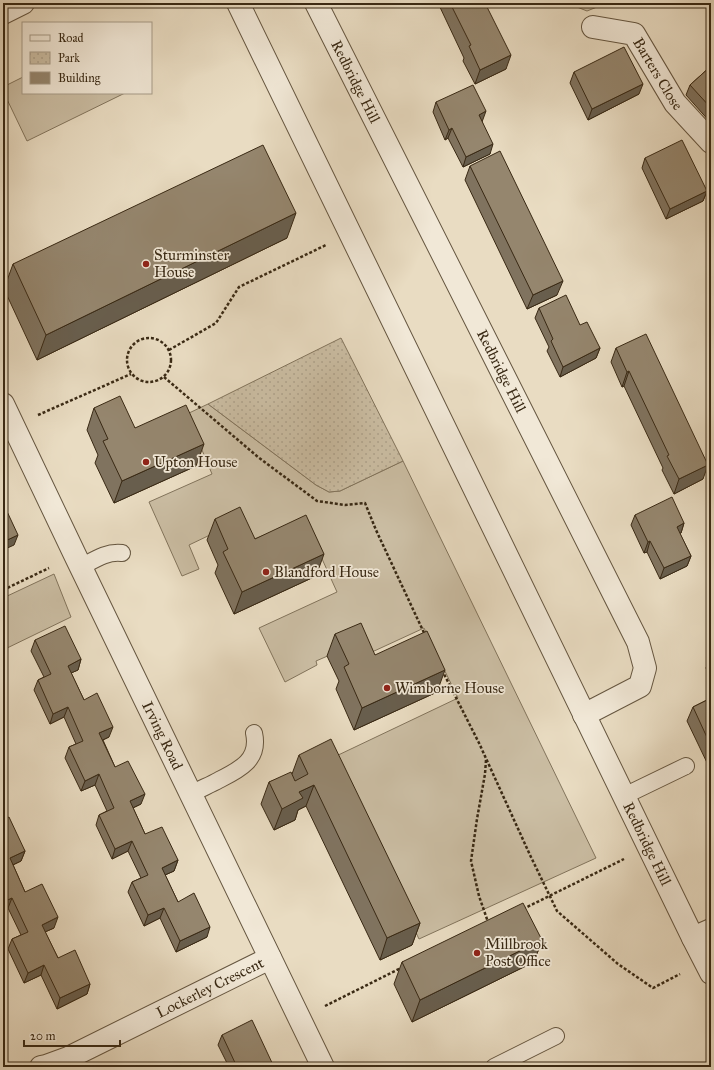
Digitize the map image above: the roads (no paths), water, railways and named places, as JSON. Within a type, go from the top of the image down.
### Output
[{"type":"street","points":[[3,13],[23,3]]},
{"type":"street","name":"Redbridge Hill","points":[[238,3],[649,847],[702,934],[708,968]]},
{"type":"street","name":"Redbridge Hill","points":[[316,3],[638,642],[645,668],[640,686],[584,715]]},
{"type":"street","name":"Barters Close","points":[[593,27],[634,34],[675,103],[711,142]]},
{"type":"street","name":"Irving Road","points":[[3,404],[323,1067]]},
{"type":"street","name":"Lockerley Crescent","points":[[41,1067],[68,1058],[270,958]]},
{"type":"lane","points":[[78,561],[111,553],[122,553]]},
{"type":"lane","points":[[191,794],[234,772],[250,760],[254,752],[256,742],[254,733]]},
{"type":"lane","points":[[624,796],[686,766]]},
{"type":"lane","points":[[494,1067],[556,1036]]},
{"type":"place","name":"Sturminster House","points":[[146,264]]},
{"type":"place","name":"Upton House","points":[[146,462]]},
{"type":"place","name":"Blandford House","points":[[266,572]]},
{"type":"place","name":"Wimborne House","points":[[387,688]]},
{"type":"place","name":"Millbrook Post Office","points":[[477,953]]}]
